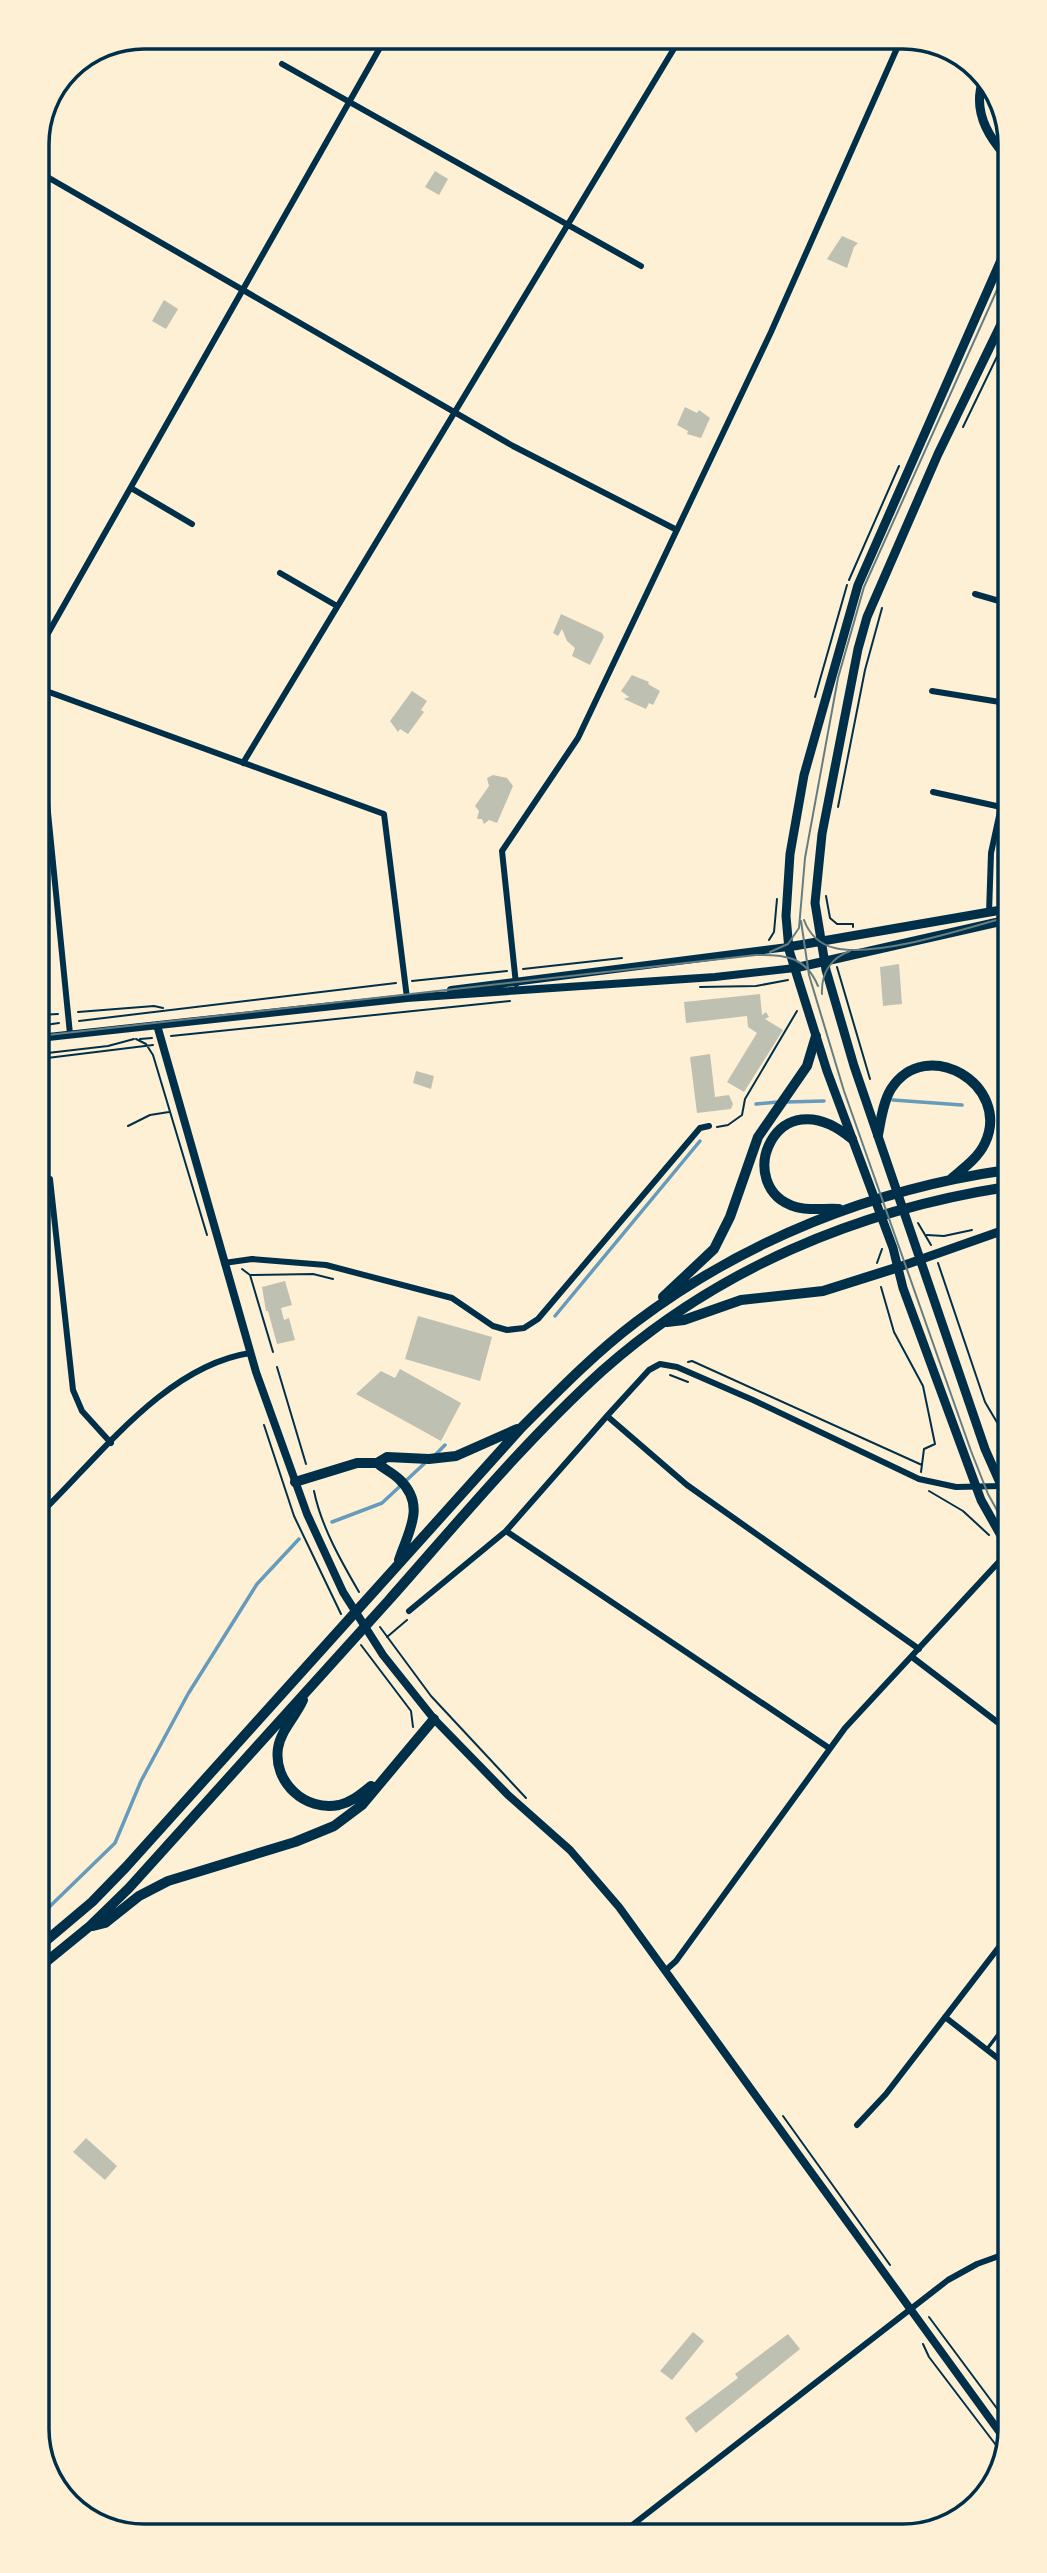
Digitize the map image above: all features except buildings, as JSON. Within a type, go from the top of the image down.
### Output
[{"type":"highway","points":[[49,1938],[92,1902],[126,1867],[522,1427],[581,1368],[635,1323],[714,1249],[730,1217],[758,1137],[807,1066],[816,1035]]},
{"type":"highway","points":[[878,1135],[891,1089],[910,1072],[939,1066],[962,1072],[982,1091],[990,1114],[986,1141],[973,1160],[950,1180]]},
{"type":"highway","points":[[845,1209],[802,1209],[788,1204],[768,1183],[764,1162],[775,1135],[799,1119],[829,1122],[852,1139]]},
{"type":"highway","points":[[635,1323],[685,1288],[739,1256],[845,1209],[910,1189],[998,1172]]},
{"type":"highway","points":[[49,1959],[90,1926],[353,1639],[377,1618],[548,1423],[605,1369],[664,1322],[758,1264],[868,1219],[916,1204],[998,1188]]},
{"type":"highway","points":[[664,1322],[684,1320],[741,1300],[823,1291],[899,1267]]},
{"type":"highway","points":[[381,1466],[387,1457],[438,1459],[464,1454],[522,1427]]},
{"type":"highway","points":[[295,1482],[357,1464],[381,1466],[403,1483],[413,1503],[414,1524],[398,1564]]},
{"type":"highway","points":[[307,1691],[278,1746],[279,1767],[289,1788],[310,1802],[335,1805],[354,1799],[382,1777]]},
{"type":"highway","points":[[90,1926],[105,1923],[139,1896],[168,1881],[295,1842],[334,1826],[362,1805],[382,1777],[434,1718]]},
{"type":"main road","points":[[981,90],[983,121],[998,147]]},
{"type":"main road","points":[[998,267],[871,553],[850,610],[804,775],[794,829],[786,901],[788,947],[816,1035],[899,1267],[903,1288],[976,1486],[998,1533]]},
{"type":"main road","points":[[998,330],[938,454],[867,617],[818,859],[815,903],[824,961],[878,1135],[953,1358],[998,1478]]},
{"type":"main road","points":[[788,947],[998,910]]},
{"type":"main road","points":[[795,968],[998,922]]},
{"type":"main road","points":[[899,1267],[998,1232]]},
{"type":"street","points":[[49,632],[241,287],[379,49]]},
{"type":"street","points":[[243,763],[674,49]]},
{"type":"street","points":[[520,992],[515,980],[502,851],[575,744],[771,332],[897,49]]},
{"type":"street","points":[[282,64],[641,266]]},
{"type":"street","points":[[49,178],[455,410],[513,446],[677,530]]},
{"type":"street","points":[[131,488],[192,524]]},
{"type":"street","points":[[280,573],[337,606]]},
{"type":"street","points":[[975,594],[998,601]]},
{"type":"street","points":[[932,691],[998,702]]},
{"type":"street","points":[[49,692],[385,816],[407,998]]},
{"type":"street","points":[[933,792],[998,806]]},
{"type":"street","points":[[49,825],[70,1034]]},
{"type":"street","points":[[989,912],[990,864],[998,826]]},
{"type":"street","points":[[407,998],[515,980],[788,947]]},
{"type":"street","points":[[49,1037],[407,998],[520,992],[795,968]]},
{"type":"street","points":[[157,1025],[250,1353],[307,1514],[358,1617],[383,1655],[434,1718],[509,1795],[570,1850],[619,1907],[915,2308],[998,2429]]},
{"type":"street","points":[[224,1262],[240,1259],[312,1262],[452,1298],[496,1327],[519,1330],[540,1316],[700,1128],[709,1126]]},
{"type":"street","points":[[50,1180],[73,1390],[82,1411],[111,1443]]},
{"type":"street","points":[[49,1505],[179,1381],[250,1353]]},
{"type":"street","points":[[409,1611],[506,1531],[607,1416],[653,1367],[663,1363],[677,1367],[919,1479],[947,1485],[998,1486]]},
{"type":"street","points":[[607,1416],[687,1485],[919,1649]]},
{"type":"street","points":[[506,1531],[829,1748]]},
{"type":"street","points":[[666,1970],[676,1961],[829,1748],[998,1561]]},
{"type":"street","points":[[912,1657],[998,1723]]},
{"type":"street","points":[[857,2125],[998,1948]]},
{"type":"street","points":[[945,2017],[998,2058]]},
{"type":"street","points":[[634,2524],[961,2273],[998,2257]]},
{"type":"lane","points":[[987,2049],[998,2034]]},
{"type":"path","points":[[998,348],[958,432],[998,354]]},
{"type":"path","points":[[836,810],[880,608]]},
{"type":"path","points":[[823,911],[824,893],[830,918],[837,924],[853,924],[853,928]]},
{"type":"path","points":[[765,942],[774,932],[776,901]]},
{"type":"path","points":[[824,919],[829,925],[846,929]]},
{"type":"path","points":[[838,970],[870,1082]]},
{"type":"path","points":[[415,981],[507,971]]},
{"type":"path","points":[[682,979],[706,989],[792,980]]},
{"type":"path","points":[[49,1014],[154,1006],[164,1008],[397,983]]},
{"type":"path","points":[[173,1036],[514,999]]},
{"type":"path","points":[[84,1020],[153,1013],[164,1008]]},
{"type":"path","points":[[709,1126],[727,1125],[742,1115],[744,1101],[797,1011]]},
{"type":"path","points":[[49,1025],[56,1024]]},
{"type":"path","points":[[136,1039],[148,1046],[207,1236]]},
{"type":"path","points":[[49,1053],[145,1039]]},
{"type":"path","points":[[49,1058],[161,1044]]},
{"type":"path","points":[[128,1126],[150,1115],[170,1112]]},
{"type":"path","points":[[924,1234],[944,1237]]},
{"type":"path","points":[[877,1269],[882,1248]]},
{"type":"path","points":[[239,1267],[250,1275],[313,1274],[333,1279]]},
{"type":"path","points":[[940,1270],[985,1402],[998,1424]]},
{"type":"path","points":[[250,1275],[273,1352]]},
{"type":"path","points":[[881,1287],[894,1332],[923,1386],[935,1444],[924,1449],[919,1479],[923,1488],[963,1511],[995,1541]]},
{"type":"path","points":[[677,1367],[692,1360],[923,1466]]},
{"type":"path","points":[[277,1367],[306,1464]]},
{"type":"path","points":[[665,1373],[698,1385]]},
{"type":"path","points":[[261,1414],[296,1520],[310,1551]]},
{"type":"path","points":[[314,1491],[328,1531],[365,1599]]},
{"type":"path","points":[[386,1638],[412,1616],[402,1618]]},
{"type":"path","points":[[377,1618],[386,1638],[446,1714],[529,1800]]},
{"type":"path","points":[[774,2111],[785,2118],[894,2272]]},
{"type":"path","points":[[915,2308],[998,2411]]},
{"type":"path","points":[[921,2339],[929,2357],[996,2445]]},
{"type":"waterway","points":[[893,1100],[962,1105]]},
{"type":"waterway","points":[[786,1102],[824,1101]]},
{"type":"waterway","points":[[756,1104],[778,1102]]},
{"type":"waterway","points":[[555,1316],[700,1141]]},
{"type":"waterway","points":[[435,1455],[445,1445]]},
{"type":"waterway","points":[[332,1522],[382,1503],[426,1462]]},
{"type":"waterway","points":[[49,1907],[115,1843],[141,1781],[188,1694],[257,1584],[299,1539]]},
{"type":"tram line","points":[[770,952],[788,944],[799,928],[805,858],[838,678],[864,587],[998,288]]},
{"type":"tram line","points":[[804,920],[820,942],[830,947],[852,950],[920,941],[998,920]]},
{"type":"tram line","points":[[801,921],[809,975],[844,1091],[971,1451],[998,1512]]},
{"type":"tram line","points":[[822,994],[823,979],[828,967],[850,951]]},
{"type":"tram line","points":[[49,1035],[756,955],[776,955],[793,959],[807,969],[818,986]]}]
